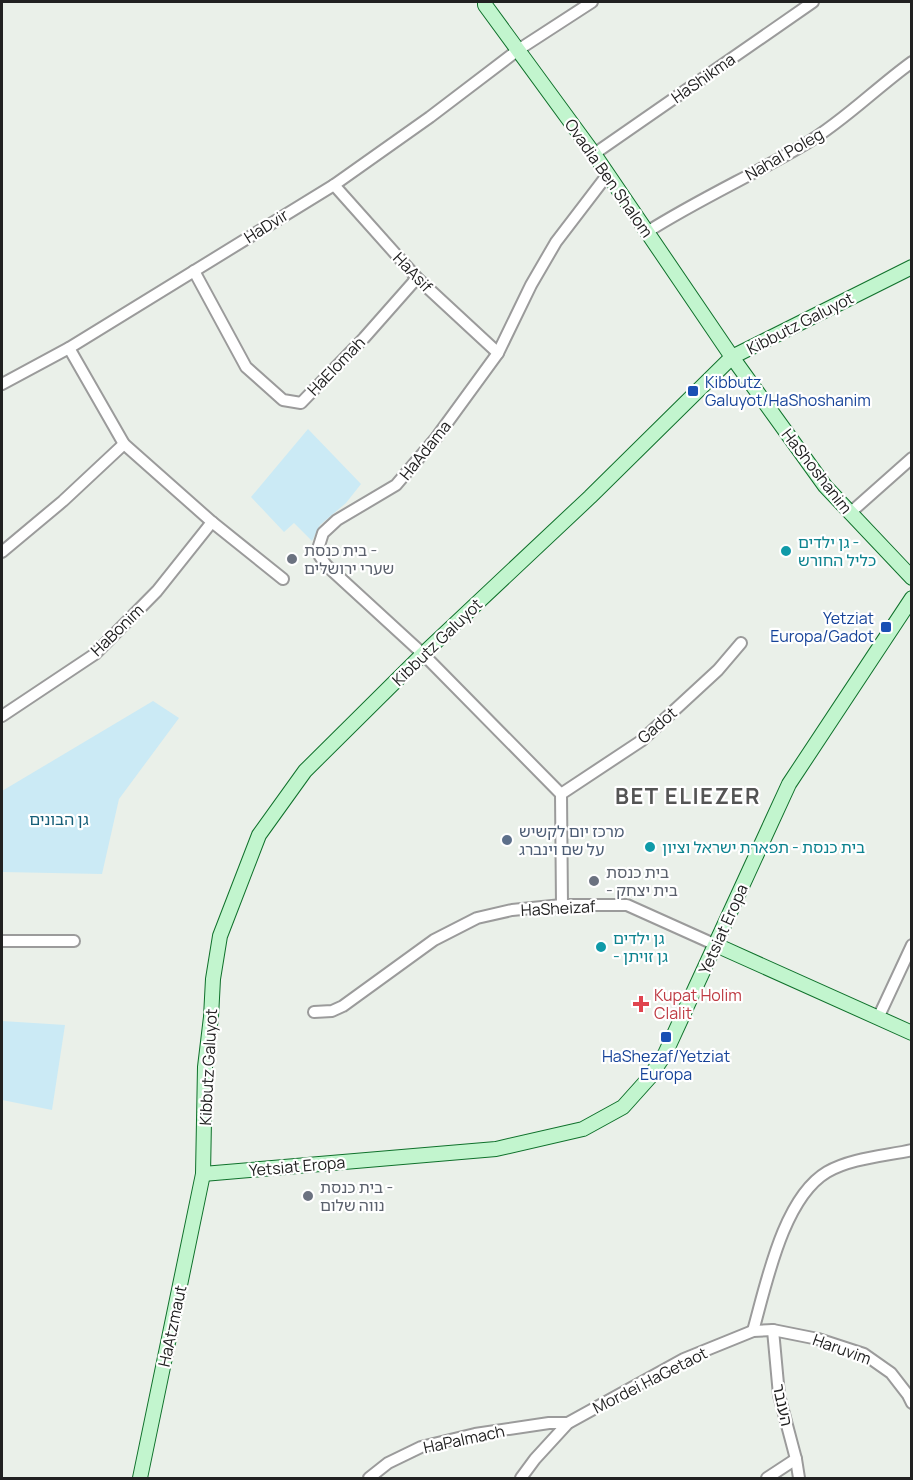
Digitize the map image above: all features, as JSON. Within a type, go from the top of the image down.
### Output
[{"type":"street","name":"Ovadia Ben Shalom","points":[[485,2],[608,174],[732,357]]},
{"type":"street","name":"HaDvir","points":[[2,384],[69,348],[334,185],[430,117],[518,50],[592,2]]},
{"type":"street","name":"HaShikma","points":[[594,154],[813,2]]},
{"type":"street","name":"Nahal Poleg","points":[[647,232],[683,209],[808,142],[854,110],[912,62]]},
{"type":"street","points":[[498,353],[531,285],[556,242],[608,174]]},
{"type":"street","name":"HaAsif","points":[[334,185],[417,278],[498,353]]},
{"type":"street","name":"Kibbutz Galuyot","points":[[203,1174],[205,1067],[213,979],[220,936],[259,835],[305,771],[423,654],[582,505],[732,357],[912,267]]},
{"type":"street","name":"HaElomah","points":[[194,271],[246,367],[283,400],[300,403],[364,339],[417,278]]},
{"type":"street","points":[[69,348],[124,444],[212,522],[283,579]]},
{"type":"street","name":"HaAdama","points":[[423,654],[326,565],[317,552],[323,533],[337,520],[396,485],[436,438],[498,353]]},
{"type":"street","name":"HaShoshanim","points":[[732,357],[825,486],[912,578]]},
{"type":"street","points":[[2,552],[63,501],[124,444]]},
{"type":"street","points":[[850,513],[912,458]]},
{"type":"street","name":"HaBonim","points":[[2,716],[95,654],[157,591],[212,522]]},
{"type":"street","name":"Yetsiat Eropa","points":[[203,1174],[496,1149],[583,1129],[624,1107],[649,1078],[665,1054],[789,784],[912,598]]},
{"type":"street","name":"Gadot","points":[[561,794],[641,741],[718,670],[741,643]]},
{"type":"street","points":[[423,654],[561,794],[561,905]]},
{"type":"street","name":"HaSheizaf","points":[[314,1012],[332,1011],[343,1006],[434,940],[477,918],[512,910],[561,905],[627,905],[912,1033]]},
{"type":"street","points":[[2,941],[74,941]]},
{"type":"street","points":[[878,1018],[912,945]]},
{"type":"street","points":[[753,1331],[773,1256],[793,1212],[811,1185],[827,1172],[850,1163],[912,1150]]},
{"type":"street","name":"HaAtzmaut","points":[[140,1479],[203,1174]]},
{"type":"street","name":"Haruvim","points":[[753,1331],[773,1330],[818,1339],[864,1354],[891,1373],[912,1402]]},
{"type":"street","name":"הענבר","points":[[773,1330],[779,1395],[799,1479]]},
{"type":"street","name":"Mordei HaGetaot","points":[[521,1479],[535,1459],[568,1423],[684,1359],[753,1331]]},
{"type":"street","name":"HaPalmach","points":[[369,1479],[388,1463],[421,1447],[474,1434],[549,1423],[568,1423]]},
{"type":"street","points":[[767,1479],[796,1459]]},
{"type":"green space","points":[[308,429],[361,484],[346,503],[320,525],[312,541],[294,523],[284,532],[251,497]]},
{"type":"green space","name":"גן הבונים","points":[[153,701],[179,718],[119,799],[102,874],[2,872],[2,791]]},
{"type":"green space","points":[[2,1021],[65,1025],[52,1110],[2,1100]]},
{"type":"place","name":"Kibbutz Galuyot/HaShoshanim","points":[[693,391]]},
{"type":"place","name":"גן ילדים - כליל החורש","points":[[786,551]]},
{"type":"place","name":"בית כנסת - שערי ירושלים","points":[[292,559]]},
{"type":"place","name":"Yetziat Europa/Gadot","points":[[886,627]]},
{"type":"place","name":"מרכז יום לקשיש על שם וינברג","points":[[507,840]]},
{"type":"place","name":"בית כנסת - תפארת ישראל וציון","points":[[650,847]]},
{"type":"place","name":"בית כנסת - בית יצחק","points":[[594,881]]},
{"type":"place","name":"גן ילדים - גן זויתן","points":[[601,947]]},
{"type":"place","name":"Kupat Holim Clalit","points":[[641,1004]]},
{"type":"place","name":"HaShezaf/Yetziat Europa","points":[[666,1037]]},
{"type":"place","name":"בית כנסת - נווה שלום","points":[[308,1196]]},
{"type":"district","name":"BET ELIEZER","points":[[688,796]]}]
